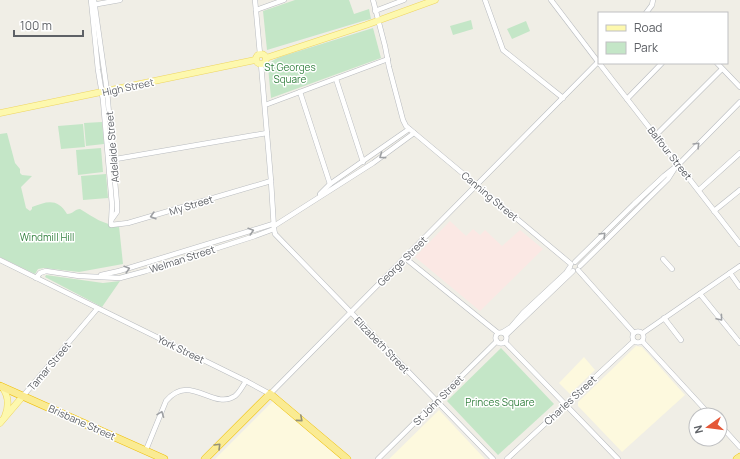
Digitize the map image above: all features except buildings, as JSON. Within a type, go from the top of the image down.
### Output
[{"type":"highway","name":"Brisbane Street","points":[[1,386],[164,459]]},
{"type":"highway","name":"George Street","points":[[204,459],[270,394]]},
{"type":"highway","name":"York Street","points":[[270,394],[347,459]]},
{"type":"main road","points":[[263,56],[265,62],[258,64],[255,60],[257,55],[263,56],[378,21],[435,0]]},
{"type":"main road","name":"High Street","points":[[0,114],[255,60]]},
{"type":"main road","points":[[1,386],[7,394],[8,402],[2,422]]},
{"type":"main road","name":"Tamar Street","points":[[2,422],[24,396]]},
{"type":"street","points":[[93,3],[120,0]]},
{"type":"street","points":[[255,0],[263,56]]},
{"type":"street","points":[[256,10],[284,0]]},
{"type":"street","points":[[372,0],[403,120],[409,129]]},
{"type":"street","points":[[375,10],[404,0]]},
{"type":"street","points":[[485,0],[503,50],[563,98]]},
{"type":"street","name":"Balfour Street","points":[[551,0],[598,61]]},
{"type":"street","points":[[647,12],[652,5],[653,0]]},
{"type":"street","name":"Adelaide Street","points":[[93,3],[106,100],[114,197],[117,212],[111,223]]},
{"type":"street","points":[[265,105],[388,59]]},
{"type":"street","name":"George Street","points":[[270,394],[598,63]]},
{"type":"street","points":[[261,64],[274,226]]},
{"type":"street","name":"Balfour Street","points":[[601,64],[740,244]]},
{"type":"street","points":[[627,99],[661,64]]},
{"type":"street","points":[[718,64],[740,86]]},
{"type":"street","points":[[656,135],[722,69]]},
{"type":"street","points":[[336,78],[363,162]]},
{"type":"street","points":[[300,92],[330,184]]},
{"type":"street","points":[[618,459],[505,342],[502,343],[497,341],[496,336],[502,334],[511,327],[544,297],[619,222],[668,179],[679,164],[740,102]]},
{"type":"street","name":"Canning Street","points":[[409,129],[575,267],[634,333]]},
{"type":"street","name":"Welman Street","points":[[315,198],[330,184],[409,129]]},
{"type":"street","points":[[111,160],[267,133]]},
{"type":"street","name":"Welman Street","points":[[36,278],[40,273],[46,271],[115,278],[126,276],[255,236],[274,226],[315,198],[373,163],[414,133]]},
{"type":"street","points":[[699,190],[740,153]]},
{"type":"street","name":"My Street","points":[[111,223],[128,223],[271,181]]},
{"type":"street","points":[[714,210],[740,190]]},
{"type":"street","name":"Welman Street","points":[[88,276],[102,275],[119,271],[274,226]]},
{"type":"street","name":"Elizabeth Street","points":[[274,226],[275,234],[286,246],[493,459]]},
{"type":"street","points":[[405,258],[502,334],[507,339],[505,342]]},
{"type":"street","points":[[663,259],[672,269]]},
{"type":"street","name":"York Street","points":[[0,260],[270,394]]},
{"type":"street","points":[[642,334],[740,266]]},
{"type":"street","points":[[730,273],[740,287]]},
{"type":"street","points":[[700,294],[740,343]]},
{"type":"street","name":"Tamar Street","points":[[24,396],[98,308]]},
{"type":"street","points":[[664,318],[681,340]]},
{"type":"street","points":[[642,334],[638,331],[634,333],[634,340],[639,342],[642,341],[703,407]]},
{"type":"street","points":[[642,334],[644,337],[642,341]]},
{"type":"street","name":"Charles Street","points":[[506,459],[634,340]]},
{"type":"street","name":"St John Street","points":[[378,459],[497,341]]},
{"type":"street","points":[[146,450],[166,401],[170,396],[176,392],[187,390],[198,391],[213,398],[231,398],[238,393],[246,381]]},
{"type":"street","points":[[728,434],[740,447]]},
{"type":"shaded area","points":[[450,221],[466,236],[473,229],[480,235],[485,230],[502,246],[520,230],[543,249],[480,311],[415,257]]},
{"type":"shaded area","points":[[636,346],[642,347],[685,395],[622,452],[578,406],[578,402]]},
{"type":"shaded area","points":[[584,357],[595,370],[570,394],[559,383]]},
{"type":"shaded area","points":[[273,401],[341,459],[215,459]]},
{"type":"shaded area","points":[[439,410],[485,459],[389,459],[437,412]]},
{"type":"green space","name":"St Georges Square","points":[[295,0],[349,0],[354,14],[369,9],[371,19],[267,50],[263,11]]},
{"type":"green space","points":[[471,20],[473,29],[453,35],[450,26]]},
{"type":"green space","points":[[526,21],[530,31],[512,39],[507,29]]},
{"type":"green space","name":"St Georges Square","points":[[373,28],[381,58],[271,98],[268,67],[272,61],[283,56]]},
{"type":"green space","points":[[102,122],[104,144],[86,146],[84,123]]},
{"type":"green space","points":[[83,124],[85,147],[61,149],[58,126]]},
{"type":"green space","name":"Windmill Hill","points":[[7,133],[15,163],[20,169],[20,173],[22,175],[32,176],[21,187],[26,208],[30,211],[32,207],[47,202],[52,202],[60,205],[67,214],[80,209],[103,222],[119,226],[123,264],[79,272],[44,268],[38,269],[35,274],[0,257],[0,134]]},
{"type":"green space","points":[[101,148],[103,172],[78,175],[76,150]]},
{"type":"green space","points":[[106,174],[108,198],[83,200],[81,176]]},
{"type":"green space","points":[[46,275],[103,283],[120,281],[102,307],[45,277]]},
{"type":"green space","name":"Princes Square","points":[[501,348],[554,404],[498,455],[447,401]]}]
